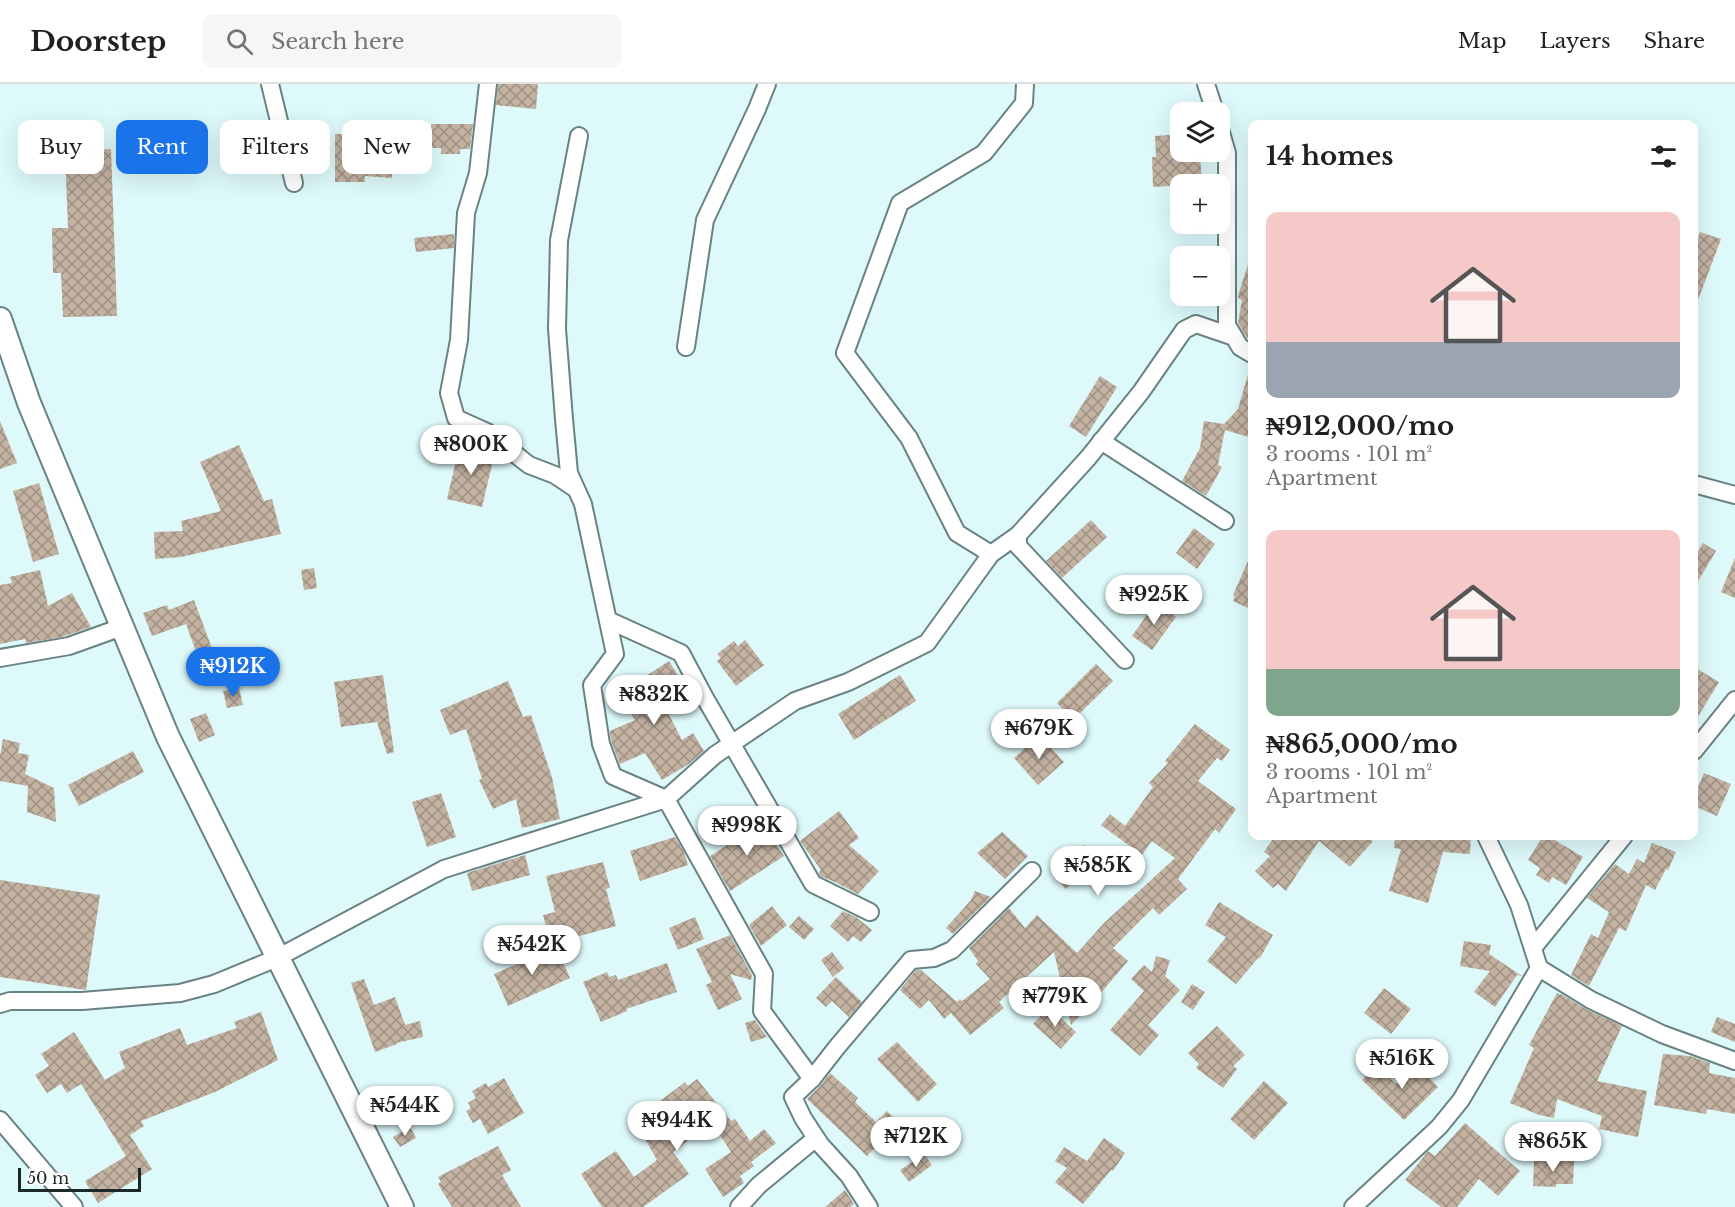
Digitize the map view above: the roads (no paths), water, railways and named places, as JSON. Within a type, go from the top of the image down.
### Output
[{"type":"street","points":[[270,84],[294,183]]},
{"type":"street","points":[[488,84],[478,173],[466,213],[459,340],[449,393],[456,418],[487,432],[529,465],[555,476],[576,490]]},
{"type":"street","points":[[686,347],[705,220],[767,84]]},
{"type":"street","points":[[991,554],[957,533],[909,438],[845,353],[900,203],[984,153],[1024,103],[1025,84]]},
{"type":"street","points":[[1206,84],[1212,102]]},
{"type":"street","points":[[579,136],[559,240],[557,329],[569,473],[583,504],[615,654],[592,685],[601,744],[613,776],[666,799],[764,974],[762,1011],[812,1079]]},
{"type":"street","points":[[1227,162],[1227,325],[1240,347],[1248,352]]},
{"type":"street","points":[[0,318],[29,403],[168,737],[402,1207]]},
{"type":"street","points":[[0,1004],[10,1001],[81,1000],[180,993],[214,984],[277,958],[444,869],[666,799],[731,743],[795,701],[848,682],[927,643],[991,554],[1018,535],[1088,458],[1141,392],[1184,330],[1196,324],[1234,337]]},
{"type":"street","points":[[1101,441],[1225,521]]},
{"type":"street","points":[[1698,485],[1735,495]]},
{"type":"street","points":[[1018,535],[1018,546],[1125,660]]},
{"type":"street","points":[[608,620],[681,653],[813,884],[870,912]]},
{"type":"street","points":[[0,658],[69,646],[122,627]]},
{"type":"street","points":[[1698,746],[1735,700]]},
{"type":"street","points":[[1487,840],[1519,905],[1539,968],[1591,1000],[1662,1034],[1735,1061]]},
{"type":"street","points":[[1533,948],[1621,840]]},
{"type":"street","points":[[869,1207],[849,1176],[816,1138],[793,1097],[812,1079],[911,960],[934,958],[952,950],[1032,872]]},
{"type":"street","points":[[1353,1207],[1439,1127],[1461,1100],[1539,968]]},
{"type":"street","points":[[0,1120],[74,1207]]},
{"type":"street","points":[[739,1207],[759,1185],[816,1138]]}]
